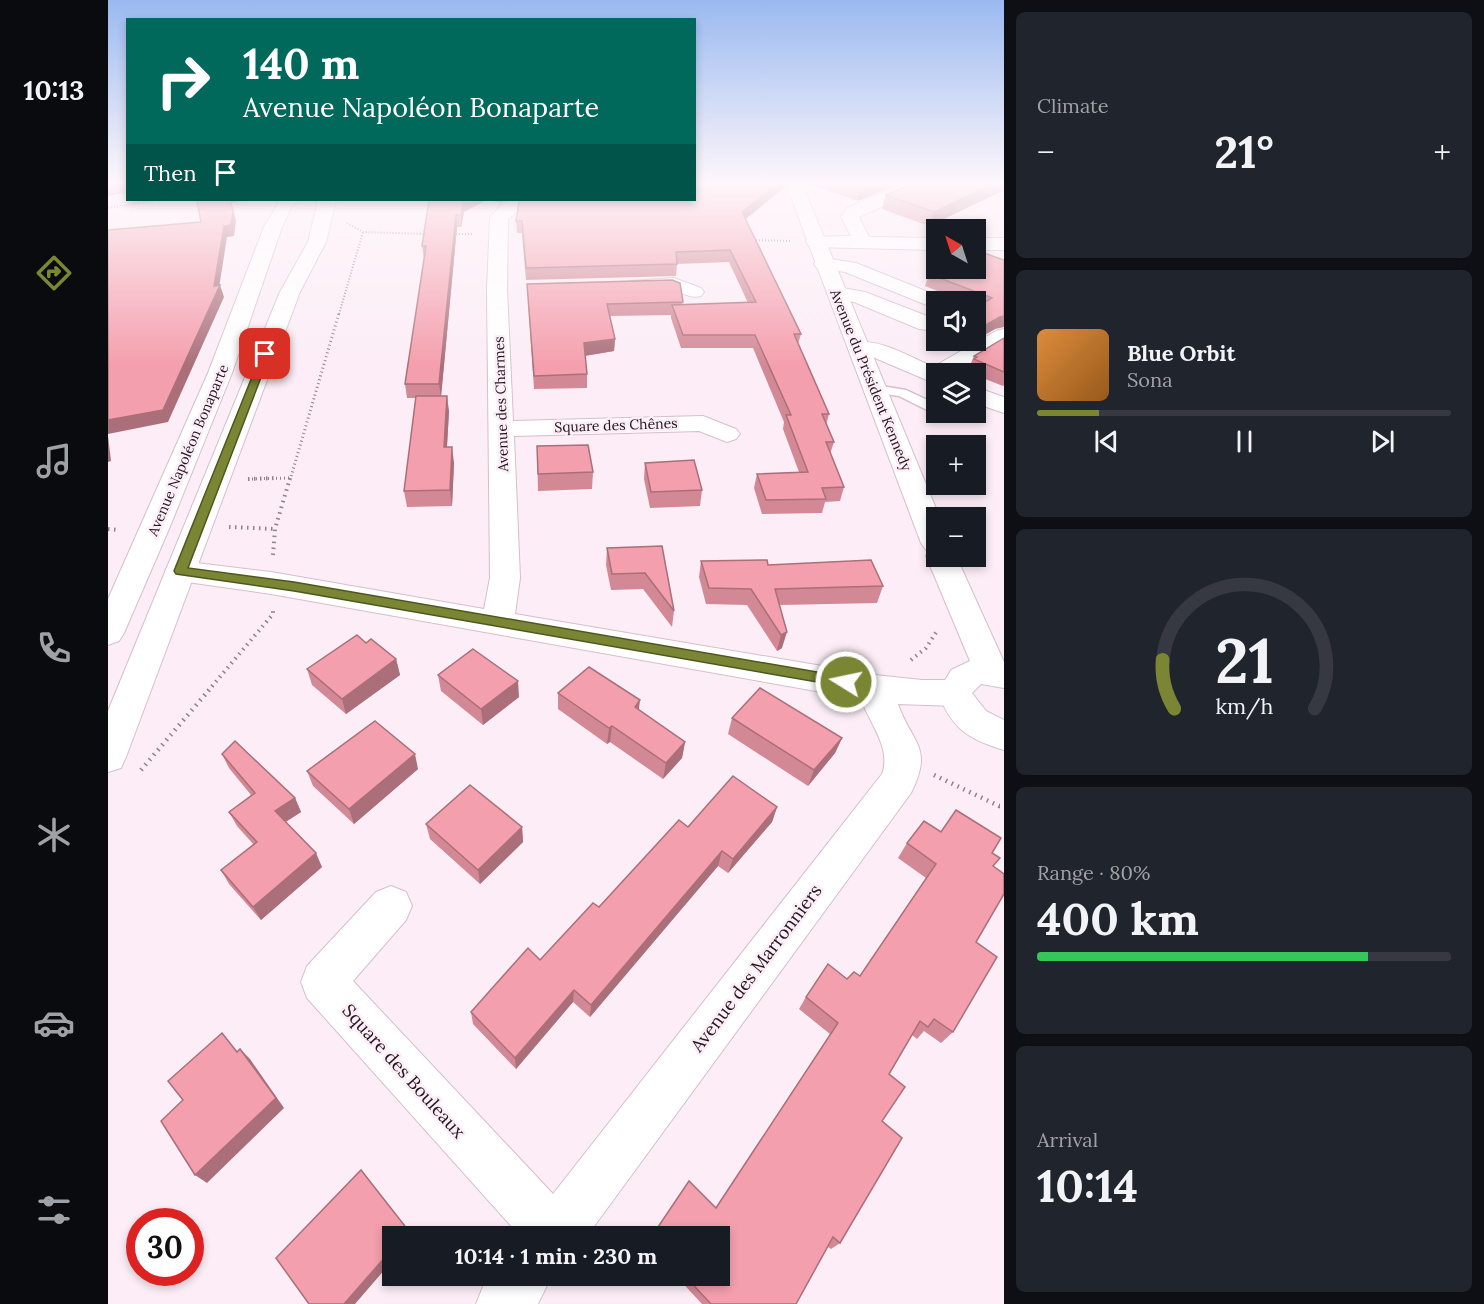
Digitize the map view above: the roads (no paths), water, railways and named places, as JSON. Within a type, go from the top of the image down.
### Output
[{"type":"street","name":"Avenue Napoléon Bonaparte","points":[[108,633],[155,529],[276,245]]},
{"type":"street","name":"Avenue Napoléon Bonaparte","points":[[285,245],[290,292]]},
{"type":"street","name":"Avenue Napoléon Bonaparte","points":[[108,757],[290,292],[316,245]]},
{"type":"street","name":"Avenue des Charmes","points":[[498,621],[505,578],[502,429],[509,289],[501,245]]},
{"type":"street","name":"Avenue du Président Kennedy","points":[[817,245],[860,348],[926,518]]},
{"type":"street","points":[[824,264],[849,267],[926,298]]},
{"type":"street","points":[[615,286],[674,284],[694,292]]},
{"type":"street","points":[[837,293],[858,296],[926,324]]},
{"type":"street","points":[[956,363],[1004,336]]},
{"type":"street","points":[[860,348],[872,349],[926,371]]},
{"type":"street","points":[[986,399],[1004,406]]},
{"type":"street","name":"Square des Chênes","points":[[502,429],[703,423],[727,434]]},
{"type":"street","points":[[946,567],[968,622],[998,673],[969,675],[960,680],[955,693],[959,707],[967,716],[990,731],[1004,735]]},
{"type":"street","points":[[180,571],[271,583],[875,687],[922,693],[955,693]]},
{"type":"street","name":"Avenue des Marronniers","points":[[561,1226],[898,782],[904,765],[899,742],[882,709],[875,687]]},
{"type":"street","name":"Square des Bouleaux","points":[[391,906],[323,982],[525,1226]]},
{"type":"street","name":"Avenue des Marronniers","points":[[504,1304],[517,1286]]},
{"type":"lane","points":[[874,389],[902,393],[926,404]]}]
